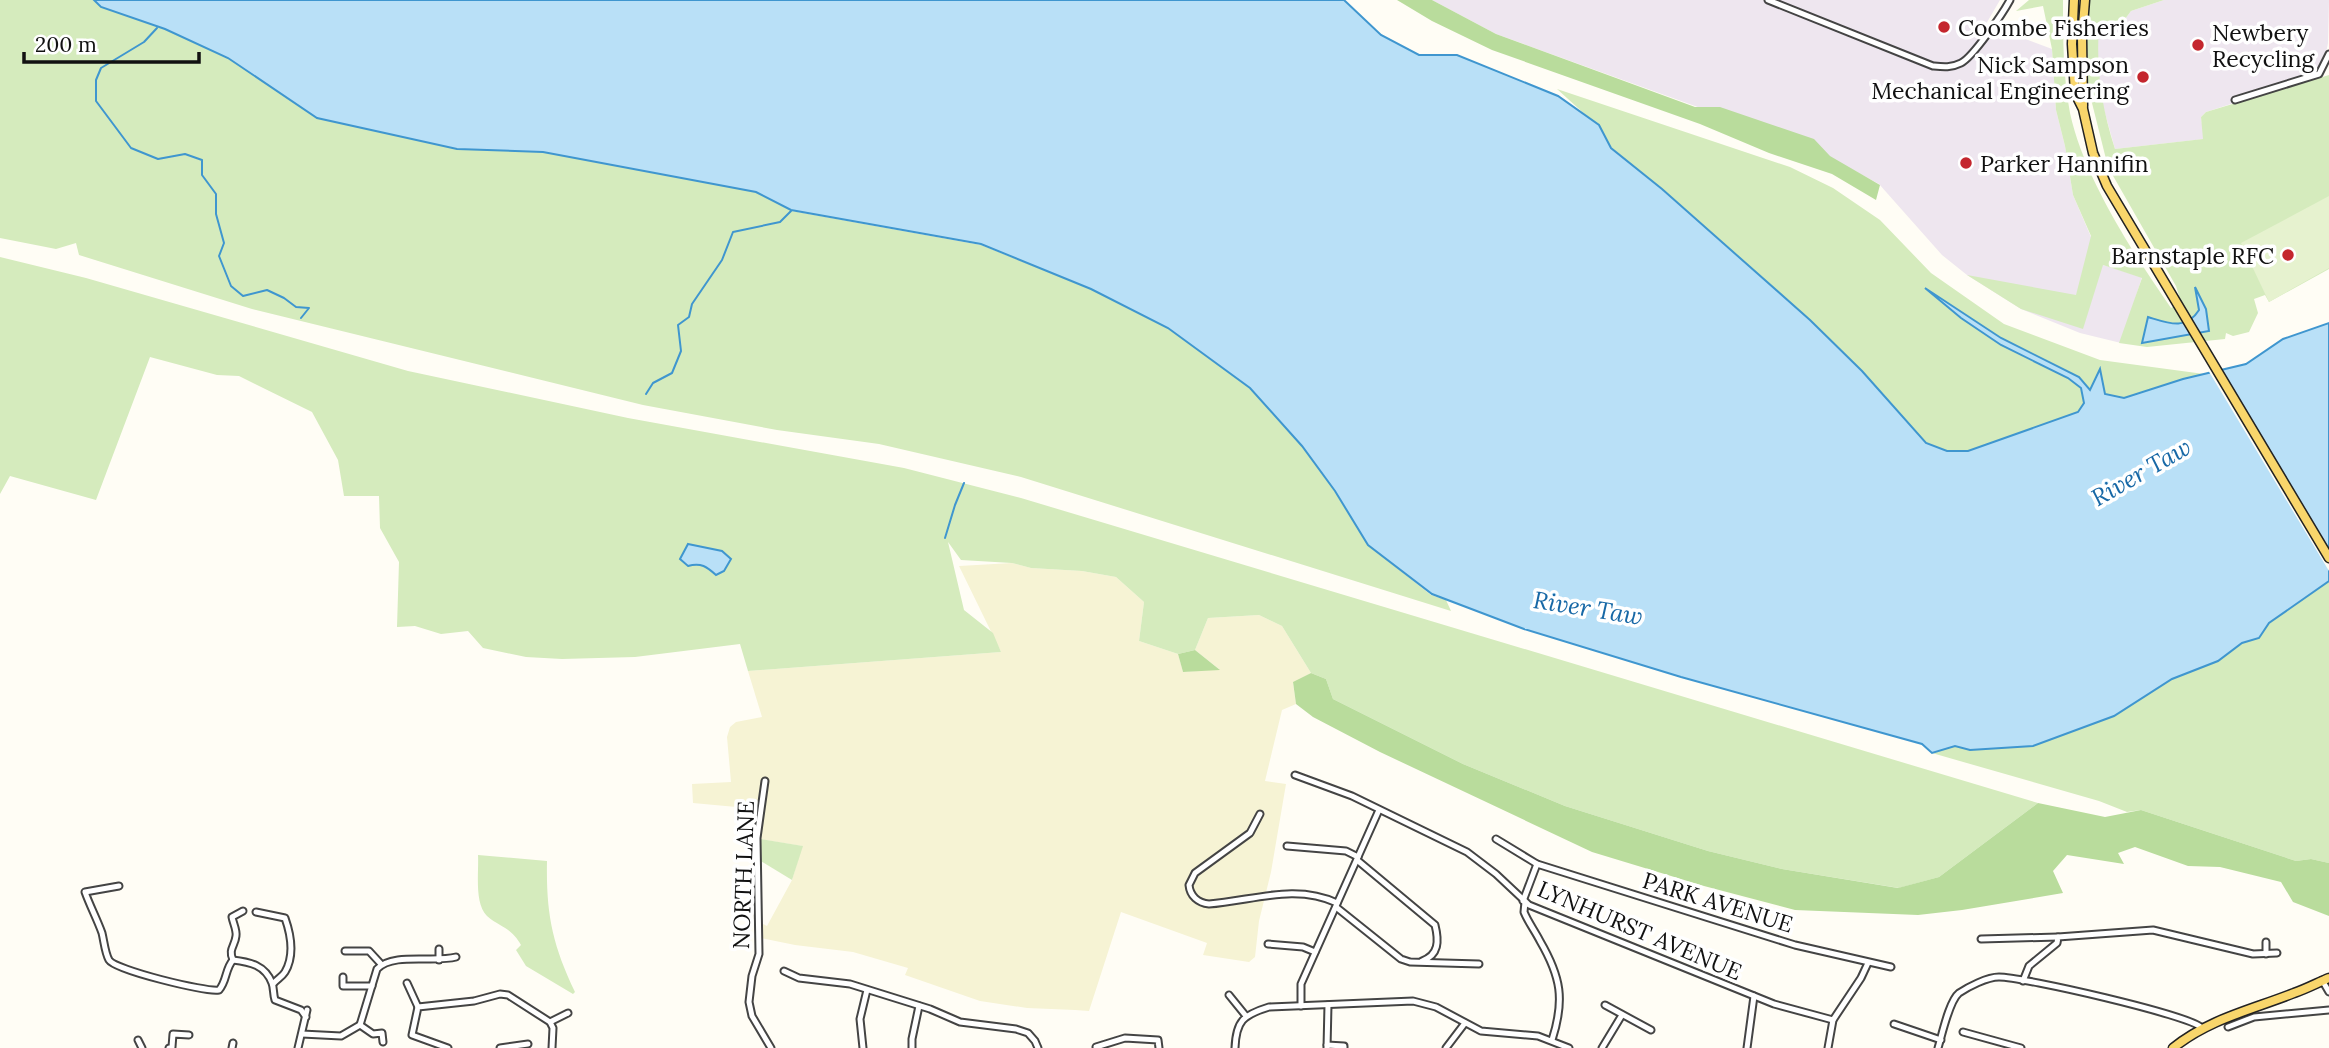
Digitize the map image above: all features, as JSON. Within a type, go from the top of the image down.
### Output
[{"type":"main road","points":[[2074,0],[2072,65],[2075,93],[2083,109],[2093,153],[2108,186],[2329,558]]},
{"type":"main road","points":[[2083,109],[2082,37],[2085,0]]},
{"type":"main road","points":[[2173,1048],[2202,1028],[2231,1014],[2293,994],[2326,979]]},
{"type":"street","points":[[1768,0],[1933,66],[1947,68],[1965,61],[1972,54],[2010,2]]},
{"type":"street","points":[[1785,7],[1788,0]]},
{"type":"street","points":[[2235,100],[2319,74],[2329,54]]},
{"type":"street","name":"LYNHURST AVENUE","points":[[1296,775],[1352,796],[1467,852],[1496,874],[1524,902],[1538,909],[1774,1004],[1833,1020]]},
{"type":"street","name":"NORTH LANE","points":[[765,781],[757,838],[759,954],[752,976],[749,1002],[752,1016],[771,1048]]},
{"type":"street","points":[[1301,1006],[1301,984],[1379,810]]},
{"type":"street","points":[[1260,814],[1250,833],[1195,873],[1189,889],[1199,901],[1209,904],[1277,893],[1323,897],[1401,959],[1479,964]]},
{"type":"street","name":"PARK AVENUE","points":[[1496,839],[1537,864],[1795,945],[1891,967]]},
{"type":"street","points":[[1287,846],[1346,851],[1358,858],[1435,925],[1437,949],[1431,958],[1419,962]]},
{"type":"street","points":[[1537,864],[1524,902],[1524,912],[1555,968],[1560,990],[1559,1014],[1552,1041]]},
{"type":"street","points":[[118,886],[85,892],[98,922],[108,959],[113,964],[153,978],[209,991],[219,990],[223,986],[228,965],[233,960]]},
{"type":"street","points":[[1530,924],[1538,909]]},
{"type":"street","points":[[233,960],[231,945],[236,939],[236,932],[232,916],[243,911]]},
{"type":"street","points":[[256,912],[285,918],[290,938],[287,970],[273,984]]},
{"type":"street","points":[[1981,939],[2153,930],[2253,954],[2277,953]]},
{"type":"street","points":[[2023,981],[2029,966],[2057,943],[2058,937]]},
{"type":"street","points":[[2266,942],[2266,954]]},
{"type":"street","points":[[1268,944],[1303,947],[1315,952]]},
{"type":"street","points":[[439,949],[439,960]]},
{"type":"street","points":[[345,951],[369,951],[381,964]]},
{"type":"street","points":[[353,951],[353,961]]},
{"type":"street","points":[[302,1034],[341,1036],[360,1025],[377,969],[381,964],[394,960],[439,960],[456,957]]},
{"type":"street","points":[[233,960],[256,964],[264,969],[273,984],[275,1000],[307,1014],[298,1048]]},
{"type":"street","points":[[1828,1048],[1833,1020],[1868,963]]},
{"type":"street","points":[[784,971],[799,978],[850,984],[960,1022],[1016,1029],[1028,1033],[1038,1048]]},
{"type":"street","points":[[343,977],[343,986],[372,986]]},
{"type":"street","points":[[1938,1048],[1954,998],[1972,986],[2001,977],[2075,991],[2190,1020],[2202,1028]]},
{"type":"street","points":[[2326,979],[2329,992]]},
{"type":"street","points":[[407,984],[418,1007],[412,1035]]},
{"type":"street","points":[[863,1048],[860,1019],[867,989]]},
{"type":"street","points":[[418,1007],[508,995],[550,1022],[553,1027],[552,1048]]},
{"type":"street","points":[[1229,995],[1246,1016]]},
{"type":"street","points":[[1747,1048],[1754,996]]},
{"type":"street","points":[[1235,1048],[1238,1026],[1246,1016],[1269,1007],[1390,1002],[1426,1003],[1490,1033],[1524,1033],[1569,1048]]},
{"type":"street","points":[[1328,1005],[1327,1047],[1344,1047],[1344,1037]]},
{"type":"street","points":[[1605,1005],[1651,1030]]},
{"type":"street","points":[[912,1048],[919,1006]]},
{"type":"street","points":[[2228,1027],[2254,1017],[2329,1010]]},
{"type":"street","points":[[550,1022],[568,1013]]},
{"type":"street","points":[[1602,1048],[1622,1015]]},
{"type":"street","points":[[1446,1048],[1465,1023]]},
{"type":"street","points":[[1894,1024],[1941,1040]]},
{"type":"street","points":[[360,1025],[373,1034],[386,1033],[383,1042]]},
{"type":"street","points":[[402,1032],[449,1048]]},
{"type":"street","points":[[1963,1032],[2005,1046],[2021,1048]]},
{"type":"street","points":[[169,1048],[172,1047],[173,1034],[189,1035]]},
{"type":"street","points":[[1096,1047],[1125,1038],[1158,1040],[1159,1048]]},
{"type":"street","points":[[138,1040],[142,1048]]},
{"type":"street","points":[[500,1048],[528,1044]]},
{"type":"shaded area","points":[[1432,0],[2000,0],[1986,24],[2052,49],[2056,110],[2073,195],[2103,265],[2142,277],[2121,343],[2080,333],[2021,309],[1967,275],[1942,255],[1879,184],[1827,156],[1496,34]]},
{"type":"shaded area","points":[[2164,0],[2329,0],[2325,58],[2318,70],[2234,96],[2234,103],[2206,112],[2201,117],[2204,139],[2115,149],[2101,99],[2097,60],[2099,23],[2122,23],[2131,11]]},
{"type":"shaded area","points":[[1012,563],[1031,568],[1082,571],[1116,577],[1144,602],[1139,641],[1178,654],[1183,672],[1219,669],[1195,650],[1208,618],[1259,615],[1282,626],[1311,673],[1293,683],[1296,704],[1282,710],[1265,781],[1286,784],[1271,872],[1259,921],[1255,957],[1249,962],[1203,955],[1207,943],[1121,912],[1089,1011],[1027,1008],[980,1001],[905,975],[908,968],[853,952],[761,938],[763,924],[767,926],[792,880],[802,846],[753,838],[758,809],[693,803],[692,784],[731,782],[727,737],[730,727],[736,722],[762,717],[748,671],[1001,652],[959,566]]},
{"type":"green space","points":[[0,0],[1117,0],[1287,429],[1335,492],[1368,545],[1431,595],[1446,600],[1451,611],[1021,477],[879,444],[777,430],[643,405],[252,309],[79,255],[76,243],[56,249],[0,238]],"holes":[[[381,131],[543,151],[756,191],[983,243],[1093,288],[1146,316],[1091,289],[981,245],[792,211],[756,192],[542,152],[457,149]]]},
{"type":"green space","points":[[1397,0],[1432,0],[1496,34],[1695,107],[1720,107],[1814,139],[1830,156],[1880,185],[1876,200],[1832,174],[1492,50],[1432,21]]},
{"type":"green space","points":[[2029,0],[2063,0],[2066,85],[2077,138],[2098,189],[2171,308],[2181,302],[2176,286],[2108,167],[2091,99],[2087,99],[2084,50],[2088,0],[2164,0],[2131,11],[2122,23],[2099,24],[2101,87],[2115,149],[2203,139],[2201,117],[2206,112],[2329,75],[2329,269],[2269,302],[2265,295],[2254,299],[2258,313],[2249,332],[2233,336],[2226,333],[2225,339],[2147,347],[2119,343],[2142,278],[2103,265],[2083,329],[2021,309],[1967,275],[2076,295],[2091,236],[2073,195],[2056,110],[2052,49],[2043,6],[2016,11]]},
{"type":"green space","points":[[1379,41],[1420,60],[1556,102],[1589,118],[1557,89],[1790,167],[1833,188],[1880,220],[1931,273],[2004,324],[2100,360],[2204,374],[2124,398],[2292,353],[2099,406],[1968,451],[1948,451],[1926,443],[1865,374],[1810,320],[1609,145],[1463,120]]},
{"type":"green space","name":"Barnstaple RFC","points":[[2329,196],[2329,268],[2269,302],[2241,243]]},
{"type":"green space","points":[[0,257],[86,278],[408,371],[628,418],[904,468],[1021,498],[2038,803],[1939,877],[1899,888],[1782,869],[1708,851],[1565,806],[1463,764],[1333,699],[1326,679],[1311,673],[1282,626],[1259,615],[1208,618],[1195,650],[1178,654],[1139,641],[1144,602],[1116,577],[1082,571],[1031,568],[1012,563],[961,560],[948,542],[964,610],[993,633],[1001,652],[748,671],[740,644],[635,657],[562,659],[526,657],[483,648],[468,631],[441,634],[415,626],[397,627],[399,562],[380,528],[379,496],[344,496],[338,460],[312,412],[239,376],[217,375],[150,357],[96,500],[10,476],[0,494]]},
{"type":"green space","points":[[2329,581],[2329,863],[2311,859],[2296,861],[2141,810],[2127,812],[2099,801],[1932,753],[1955,746],[1970,750],[2033,745],[2114,716],[2172,679],[2218,661],[2242,643],[2259,638],[2269,623]]},
{"type":"green space","points":[[1195,650],[1220,670],[1183,672],[1178,654]]},
{"type":"green space","points":[[1311,673],[1326,679],[1333,699],[1463,764],[1565,806],[1708,851],[1782,869],[1898,888],[1939,877],[2038,803],[2105,817],[2141,810],[2296,861],[2311,859],[2329,863],[2329,916],[2293,902],[2281,882],[2220,867],[2188,866],[2135,847],[2118,853],[2124,864],[2067,855],[2053,871],[2063,893],[1918,915],[1795,910],[1592,852],[1380,752],[1313,717],[1296,704],[1293,682]]},
{"type":"green space","points":[[761,839],[803,846],[792,880],[759,860]]},
{"type":"green space","points":[[478,855],[547,861],[549,913],[561,959],[575,992],[573,994],[526,966],[516,950],[521,945],[517,939],[487,916],[480,903]]},
{"type":"water","name":"River Taw","points":[[94,0],[1344,0],[1381,35],[1419,55],[1457,55],[1558,96],[1599,125],[1611,148],[1662,189],[1810,320],[1862,371],[1926,443],[1947,451],[1968,451],[2078,412],[2084,403],[2081,388],[2068,378],[2001,345],[1961,318],[1925,288],[2001,338],[2079,377],[2090,390],[2100,369],[2105,394],[2124,398],[2183,379],[2246,364],[2283,339],[2329,323],[2329,581],[2269,623],[2259,638],[2242,643],[2218,661],[2172,679],[2114,716],[2033,746],[1970,750],[1955,746],[1932,753],[1922,744],[1681,677],[1524,629],[1432,594],[1368,545],[1335,491],[1302,446],[1250,388],[1168,328],[1091,289],[981,244],[791,210],[756,192],[543,152],[457,149],[317,118],[228,58],[165,29],[101,7]]},
{"type":"water","points":[[2195,287],[2206,309],[2209,331],[2142,343],[2148,317],[2176,324],[2194,317],[2199,310]]},
{"type":"water","points":[[688,544],[722,551],[731,559],[724,571],[716,575],[704,566],[688,566],[680,559]]},
{"type":"pier","points":[[2220,367],[2329,550],[2329,571],[2208,370]]},
{"type":"waterway","points":[[157,28],[144,42],[101,68],[96,80],[96,101],[131,148],[158,159],[185,154],[202,160],[202,175],[216,194],[216,214],[224,243],[219,256],[231,286],[243,296],[267,290],[296,307],[309,308],[301,318]]},
{"type":"waterway","points":[[646,394],[653,383],[672,373],[681,351],[678,325],[689,317],[692,304],[722,260],[733,232],[780,222],[791,211]]},
{"type":"waterway","points":[[945,538],[964,483]]},
{"type":"place","name":"Coombe Fisheries","points":[[1944,27]]},
{"type":"place","name":"Newbery Recycling","points":[[2198,45]]},
{"type":"place","name":"Nick Sampson Mechanical Engineering","points":[[2143,77]]},
{"type":"place","name":"Parker Hannifin","points":[[1966,163]]},
{"type":"place","name":"Barnstaple RFC","points":[[2288,255]]}]
